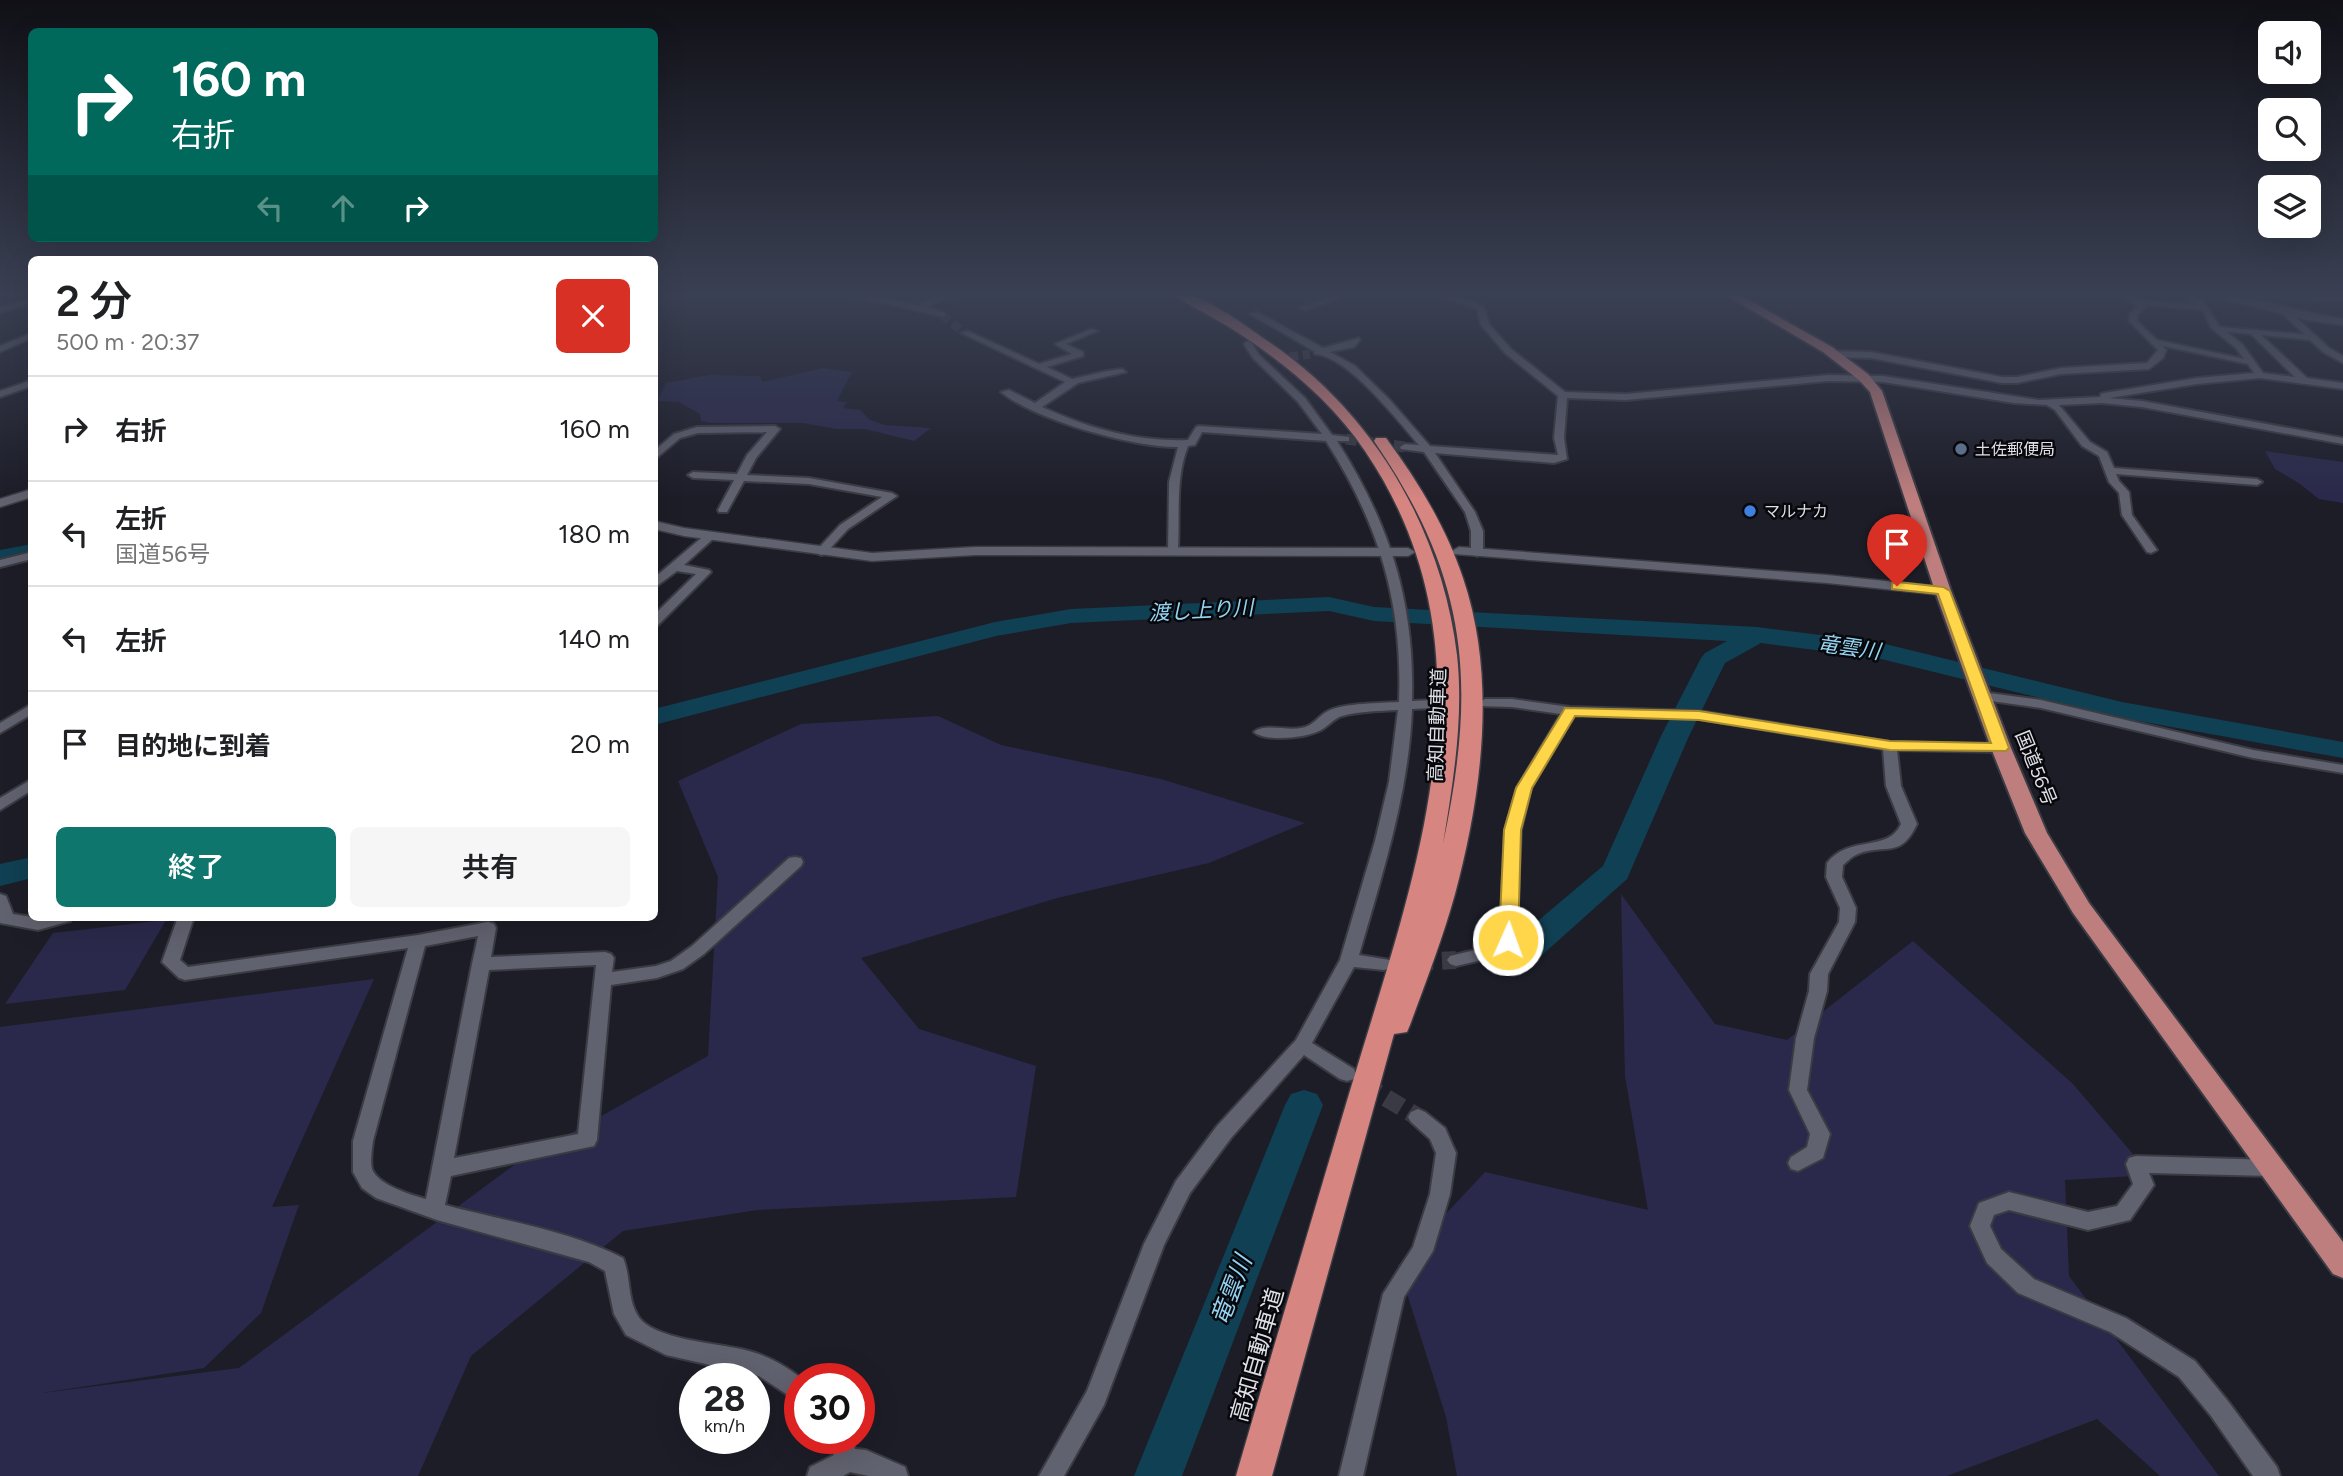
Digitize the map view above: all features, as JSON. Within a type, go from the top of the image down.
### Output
[{"type":"highway","name":"高知自動車道","points":[[1254,1476],[1319,1252],[1448,876],[1466,782],[1471,696],[1456,639],[1438,600],[1413,523],[1388,476],[1363,439],[1321,390],[1286,361]]},
{"type":"highway","name":"高知自動車道","points":[[1301,361],[1335,389],[1379,437],[1406,475],[1432,523],[1462,602],[1456,639]]},
{"type":"highway","name":"国道56号","points":[[1841,361],[1866,378],[1879,398],[1943,591],[2001,748],[2036,833],[2081,908],[2343,1265]]},
{"type":"street","points":[[1025,361],[1070,381]]},
{"type":"street","points":[[1038,367],[1058,361]]},
{"type":"street","points":[[1051,1476],[1096,1397],[1154,1244],[1183,1187],[1224,1132],[1302,1045],[1349,960],[1400,761],[1408,706],[1405,626],[1388,552],[1360,490],[1327,436],[1293,390],[1263,361]]},
{"type":"street","points":[[1334,361],[1352,368],[1427,450],[1470,512],[1477,531],[1477,553]]},
{"type":"street","points":[[1520,361],[1563,395],[1626,397],[1828,377],[1866,378],[2014,401],[2050,403],[2102,400],[2142,404],[2343,441]]},
{"type":"street","points":[[1901,361],[1989,378],[2017,380],[2061,371],[2149,366],[2153,361]]},
{"type":"street","points":[[2240,361],[2250,362],[2260,376]]},
{"type":"street","points":[[2283,361],[2304,381]]},
{"type":"street","points":[[1035,408],[1070,381],[1090,375],[1122,372]]},
{"type":"street","points":[[2102,400],[2100,397],[2111,393],[2260,376],[2343,386]]},
{"type":"street","points":[[0,394],[28,384]]},
{"type":"street","points":[[1006,392],[1035,408],[1128,439],[1184,444],[1191,443],[1199,429],[1346,439]]},
{"type":"street","points":[[1405,447],[1554,460],[1563,457],[1559,438],[1563,395]]},
{"type":"street","points":[[2050,403],[2059,408],[2086,444],[2103,454],[2112,471],[2114,482],[2124,492],[2127,515],[2151,550]]},
{"type":"street","points":[[658,454],[677,436],[697,430],[772,427],[775,432],[751,457],[723,510]]},
{"type":"street","points":[[1172,550],[1175,472],[1178,455],[1184,444]]},
{"type":"street","points":[[2112,471],[2257,482]]},
{"type":"street","points":[[693,475],[809,481],[892,496],[844,527],[821,552]]},
{"type":"street","points":[[0,503],[28,494]]},
{"type":"street","points":[[658,527],[821,552],[872,557],[975,551],[1408,552]]},
{"type":"street","points":[[658,582],[710,536]]},
{"type":"street","points":[[1459,551],[1827,579],[1943,591]]},
{"type":"street","points":[[0,564],[28,556]]},
{"type":"street","points":[[658,626],[705,572],[677,567]]},
{"type":"street","points":[[1980,691],[2253,754],[2343,769]]},
{"type":"street","points":[[1485,703],[1570,711],[1699,715],[1890,746],[2001,748]]},
{"type":"street","points":[[1261,732],[1302,733],[1323,727],[1333,714],[1362,708],[1434,704]]},
{"type":"street","points":[[0,729],[28,711]]},
{"type":"street","points":[[1456,960],[1493,951],[1508,940],[1513,830],[1524,788],[1570,711]]},
{"type":"street","points":[[1798,1163],[1816,1152],[1820,1134],[1798,1090],[1805,1038],[1818,991],[1819,974],[1847,922],[1848,908],[1834,877],[1835,863],[1851,851],[1894,844],[1906,836],[1909,824],[1889,776],[1890,746]]},
{"type":"street","points":[[0,798],[28,780]]},
{"type":"street","points":[[0,805],[28,786]]},
{"type":"street","points":[[603,980],[657,972],[677,965],[698,950],[795,863]]},
{"type":"street","points":[[0,900],[6,919],[38,924],[49,921]]},
{"type":"street","points":[[185,921],[171,962],[186,974],[488,928],[434,1210]]},
{"type":"street","points":[[418,940],[363,1141],[360,1169],[371,1184],[387,1194],[434,1210],[587,1251],[615,1265],[623,1306],[632,1326],[667,1347],[744,1359],[784,1377]]},
{"type":"street","points":[[442,1169],[587,1140],[605,958],[481,964]]},
{"type":"street","points":[[1349,960],[1384,964]]},
{"type":"street","points":[[1302,1045],[1347,1074]]},
{"type":"street","points":[[1351,1476],[1394,1294],[1422,1251],[1440,1194],[1446,1153],[1438,1134],[1418,1117]]},
{"type":"street","points":[[2268,1476],[2187,1369],[2118,1325],[2026,1286],[1994,1256],[1980,1226],[1986,1209],[2009,1201],[2088,1221],[2123,1214],[2144,1185],[2136,1164],[2272,1168]]},
{"type":"street","points":[[819,1476],[839,1454]]},
{"type":"street","points":[[852,1454],[896,1476]]},
{"type":"shaded area","points":[[823,368],[852,372],[837,401],[847,402],[843,408],[860,410],[870,420],[885,425],[931,428],[914,441],[865,429],[836,429],[803,423],[711,423],[701,421],[700,414],[679,402],[658,401],[666,383],[709,375],[760,376],[762,382]]},
{"type":"shaded area","points":[[2265,451],[2343,462],[2343,503],[2319,499],[2275,469]]},
{"type":"shaded area","points":[[938,716],[1001,745],[1161,779],[1305,823],[1209,863],[1057,898],[861,958],[919,1029],[1036,1066],[1016,1197],[757,1210],[623,1231],[471,1356],[418,1476],[0,1476],[0,1027],[374,979],[272,1207],[299,1205],[261,1313],[204,1368],[42,1393],[239,1368],[514,1165],[708,1056],[718,877],[678,781],[801,724]]},
{"type":"shaded area","points":[[1621,894],[1715,1024],[1787,1040],[1913,941],[2073,1084],[2151,1175],[2065,1180],[2069,1276],[2219,1476],[2160,1476],[2097,1419],[1947,1476],[1457,1476],[1446,1417],[1398,1265],[1485,1172],[1648,1210],[1625,1076]]},
{"type":"shaded area","points":[[165,921],[125,990],[5,1004],[53,933]]},
{"type":"waterway","points":[[0,557],[28,552]]},
{"type":"waterway","name":"渡し上り川","points":[[658,716],[995,629],[1071,616],[1329,604],[1374,614],[1757,635]]},
{"type":"waterway","name":"竜雲川","points":[[1520,955],[1616,872],[1675,736],[1714,658],[1757,635]]},
{"type":"waterway","name":"竜雲川","points":[[1757,635],[1877,650],[2122,710],[2343,750]]},
{"type":"waterway","name":"渡し上り川","points":[[0,875],[28,868]]},
{"type":"waterway","name":"竜雲川","points":[[1158,1476],[1304,1105]]},
{"type":"tunnel","points":[[1346,439],[1405,447]]},
{"type":"tunnel","points":[[1415,962],[1456,960]]},
{"type":"tunnel","points":[[1363,1084],[1418,1117]]},
{"type":"place","name":"土佐郵便局","points":[[1961,449]]},
{"type":"place","name":"マルナカ","points":[[1750,511]]},
{"type":"route","points":[[1508,940],[1513,830],[1524,788],[1570,711],[1699,715],[1890,746],[2001,748],[1943,591],[1897,586]]}]
